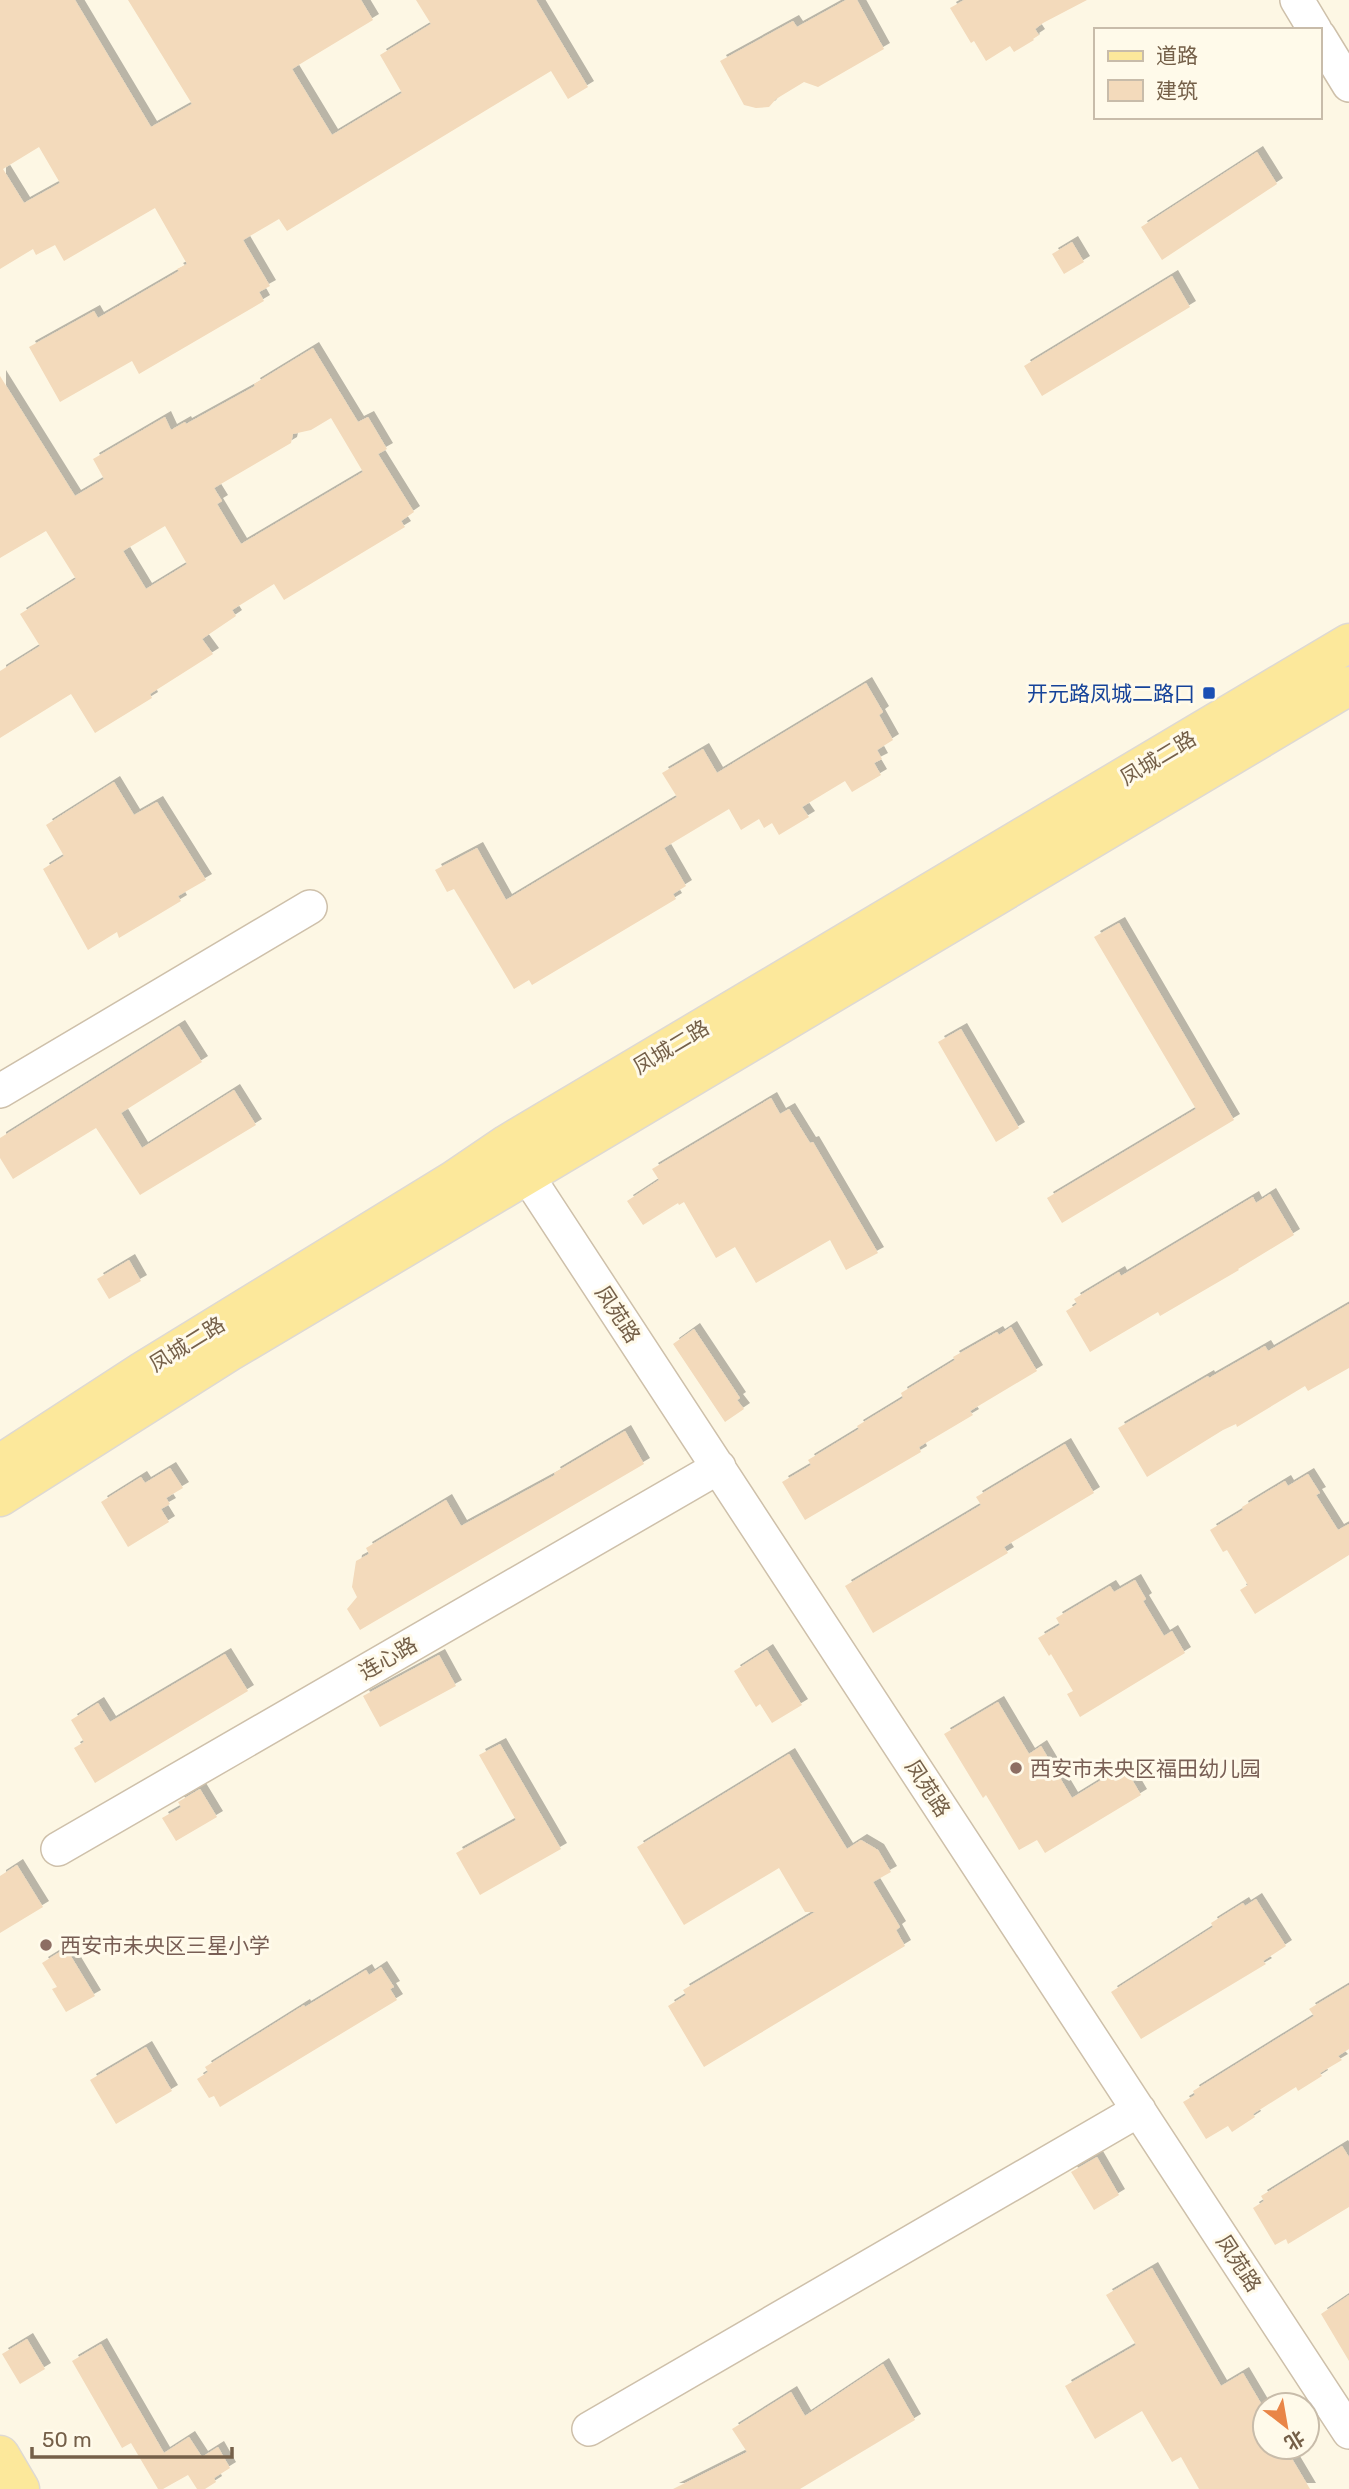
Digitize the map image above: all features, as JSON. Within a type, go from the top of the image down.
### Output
[{"type":"main road","name":"凤城二路","points":[[0,1497],[229,1352],[517,1160],[1349,643]]},
{"type":"main road","name":"凤城二路","points":[[0,1464],[143,1371],[454,1181],[517,1160],[1349,686]]},
{"type":"main road","points":[[0,2455],[20,2489]]},
{"type":"street","points":[[1297,0],[1314,28]]},
{"type":"street","points":[[1321,39],[1349,85]]},
{"type":"street","points":[[0,1091],[310,907]]},
{"type":"street","name":"凤苑路","points":[[517,1160],[1349,2432]]},
{"type":"street","name":"连心路","points":[[58,1849],[719,1467]]},
{"type":"street","points":[[589,2429],[1139,2110]]},
{"type":"building","points":[[0,0],[75,0],[151,127],[192,104],[128,0],[361,0],[373,20],[292,69],[332,135],[402,93],[380,55],[431,24],[416,0],[536,0],[588,87],[568,99],[551,71],[287,231],[279,219],[243,240],[270,286],[259,292],[264,301],[139,374],[132,361],[60,402],[29,347],[94,311],[98,318],[187,264],[155,208],[64,261],[55,245],[36,255],[33,249],[0,269]],"holes":[[[39,147],[60,183],[24,203],[3,169]]]},
{"type":"building","points":[[846,0],[857,0],[884,49],[818,87],[804,82],[776,99],[769,107],[744,105],[720,61],[793,21],[797,27]]},
{"type":"building","points":[[964,0],[1087,0],[1035,29],[1039,35],[1034,40],[1014,52],[1010,46],[986,61],[974,41],[971,43],[950,8]]},
{"type":"building","points":[[1257,152],[1277,184],[1162,260],[1141,227]]},
{"type":"building","points":[[1072,242],[1084,262],[1064,274],[1052,254]]},
{"type":"building","points":[[1172,276],[1190,307],[1042,396],[1024,366]]},
{"type":"building","points":[[313,348],[358,422],[368,417],[387,449],[378,454],[414,512],[401,521],[405,527],[284,600],[274,584],[232,610],[236,616],[202,639],[213,654],[150,694],[152,698],[95,733],[71,694],[0,738],[0,671],[40,646],[20,614],[76,579],[46,531],[0,558],[0,376],[75,496],[104,479],[93,459],[165,417],[171,430],[255,386],[254,384]],"holes":[[[331,418],[363,472],[241,544],[217,504],[222,501],[214,488],[291,443],[293,434],[311,430]],[[165,526],[187,564],[146,589],[123,551]]]},
{"type":"building","points":[[866,683],[883,712],[879,715],[893,740],[877,750],[882,759],[874,763],[881,775],[852,792],[845,781],[802,807],[809,817],[779,835],[772,823],[764,828],[759,819],[741,830],[729,809],[664,848],[686,886],[673,894],[676,899],[532,985],[529,980],[514,989],[454,889],[447,892],[435,870],[477,848],[506,900],[677,797],[662,773],[703,749],[717,773]]},
{"type":"building","points":[[114,782],[134,815],[157,802],[206,880],[178,896],[181,901],[119,938],[117,932],[88,950],[43,869],[64,856],[46,825]]},
{"type":"building","points":[[1119,923],[1234,1120],[1062,1223],[1047,1198],[1196,1109],[1094,937]]},
{"type":"building","points":[[179,1026],[202,1062],[121,1113],[142,1148],[234,1090],[256,1125],[140,1195],[96,1128],[13,1179],[0,1158],[0,1138]]},
{"type":"building","points":[[961,1029],[1019,1128],[996,1142],[938,1042]]},
{"type":"building","points":[[771,1098],[780,1114],[789,1109],[810,1143],[813,1142],[878,1253],[846,1270],[830,1240],[756,1283],[735,1247],[716,1258],[684,1202],[643,1225],[627,1201],[659,1180],[652,1169]]},
{"type":"building","points":[[1270,1194],[1294,1235],[1160,1316],[1158,1312],[1090,1352],[1066,1311],[1077,1304],[1074,1299],[1119,1272],[1121,1276],[1253,1197],[1256,1203]]},
{"type":"building","points":[[129,1260],[141,1281],[109,1299],[97,1279]]},
{"type":"building","points":[[1349,1304],[1349,1368],[1308,1391],[1305,1386],[1237,1427],[1236,1424],[1223,1430],[1147,1477],[1118,1428],[1208,1376],[1209,1378],[1265,1346],[1268,1351]]},
{"type":"building","points":[[1011,1327],[1037,1371],[970,1411],[973,1415],[919,1447],[921,1452],[805,1520],[782,1482],[811,1465],[808,1460],[903,1398],[901,1393],[955,1360],[953,1357]]},
{"type":"building","points":[[694,1329],[740,1398],[737,1400],[744,1409],[725,1422],[673,1344]]},
{"type":"building","points":[[625,1431],[644,1464],[360,1630],[347,1609],[357,1597],[352,1587],[356,1561],[369,1554],[366,1548],[446,1500],[461,1526],[555,1475],[554,1473]]},
{"type":"building","points":[[1065,1444],[1094,1493],[1004,1547],[1008,1553],[873,1633],[845,1586],[981,1505],[976,1497]]},
{"type":"building","points":[[170,1468],[183,1488],[166,1498],[170,1504],[161,1509],[169,1522],[128,1547],[101,1502],[141,1477],[145,1483]]},
{"type":"building","points":[[1308,1474],[1320,1493],[1316,1495],[1338,1530],[1349,1524],[1349,1555],[1255,1614],[1240,1590],[1248,1585],[1227,1550],[1223,1552],[1210,1530],[1285,1481],[1288,1486]]},
{"type":"building","points":[[1135,1580],[1146,1599],[1143,1601],[1164,1636],[1172,1631],[1185,1653],[1080,1717],[1067,1694],[1073,1691],[1038,1638],[1060,1625],[1056,1618],[1110,1586],[1114,1592]]},
{"type":"building","points":[[767,1650],[802,1705],[772,1723],[760,1704],[756,1707],[734,1671]]},
{"type":"building","points":[[225,1654],[248,1691],[95,1783],[74,1748],[84,1742],[71,1720],[98,1703],[110,1722]]},
{"type":"building","points":[[439,1655],[456,1686],[380,1727],[363,1696]]},
{"type":"building","points":[[998,1702],[1029,1754],[1041,1746],[1072,1798],[1124,1766],[1141,1795],[1045,1853],[1037,1840],[1019,1850],[986,1795],[983,1798],[944,1734]]},
{"type":"building","points":[[500,1744],[561,1849],[480,1895],[456,1853],[516,1820],[479,1755]]},
{"type":"building","points":[[789,1754],[847,1849],[861,1840],[878,1850],[891,1872],[873,1882],[900,1927],[896,1930],[905,1946],[704,2067],[668,2006],[686,1995],[683,1990],[815,1912],[805,1912],[779,1868],[684,1925],[637,1847]]},
{"type":"building","points":[[200,1789],[217,1817],[176,1841],[162,1818],[181,1807],[178,1802]]},
{"type":"building","points":[[17,1865],[43,1907],[0,1933],[0,1876]]},
{"type":"building","points":[[1256,1899],[1286,1946],[1263,1961],[1266,1964],[1141,2039],[1111,1992],[1213,1927],[1211,1923],[1243,1903],[1245,1906]]},
{"type":"building","points":[[66,1948],[95,1996],[66,2012],[52,1989],[57,1987],[42,1963]]},
{"type":"building","points":[[381,1967],[394,1987],[390,1989],[397,2000],[220,2107],[214,2096],[209,2098],[197,2079],[208,2072],[205,2067],[304,2005],[305,2007],[366,1970],[369,1975]]},
{"type":"building","points":[[1349,1985],[1349,2049],[1338,2056],[1342,2060],[1298,2091],[1296,2087],[1253,2114],[1255,2117],[1232,2132],[1228,2126],[1206,2139],[1183,2102],[1195,2095],[1193,2091],[1314,2016],[1309,2009]]},
{"type":"building","points":[[146,2047],[172,2091],[116,2124],[90,2080]]},
{"type":"building","points":[[1342,2146],[1349,2157],[1349,2207],[1288,2244],[1286,2239],[1275,2245],[1253,2208],[1264,2201],[1261,2196]]},
{"type":"building","points":[[1097,2157],[1119,2195],[1094,2210],[1071,2172]]},
{"type":"building","points":[[1152,2268],[1221,2386],[1243,2373],[1254,2391],[1251,2391],[1251,2461],[1293,2461],[1310,2489],[1199,2489],[1181,2457],[1172,2462],[1142,2411],[1095,2439],[1065,2386],[1136,2345],[1106,2295]]},
{"type":"building","points":[[1349,2295],[1349,2361],[1321,2314]]},
{"type":"building","points":[[27,2339],[45,2369],[20,2384],[2,2354]]},
{"type":"building","points":[[101,2344],[164,2453],[189,2437],[202,2457],[218,2447],[230,2468],[214,2478],[216,2482],[205,2489],[197,2489],[188,2475],[163,2489],[158,2489],[131,2443],[122,2448],[72,2361]]},
{"type":"building","points":[[883,2364],[915,2420],[800,2489],[673,2489],[747,2452],[732,2429],[791,2392],[805,2416]]},
{"type":"place","name":"开元路凤城二路口","points":[[1209,693]]},
{"type":"place","name":"西安市未央区福田幼儿园","points":[[1016,1768]]},
{"type":"place","name":"西安市未央区三星小学","points":[[46,1945]]}]
